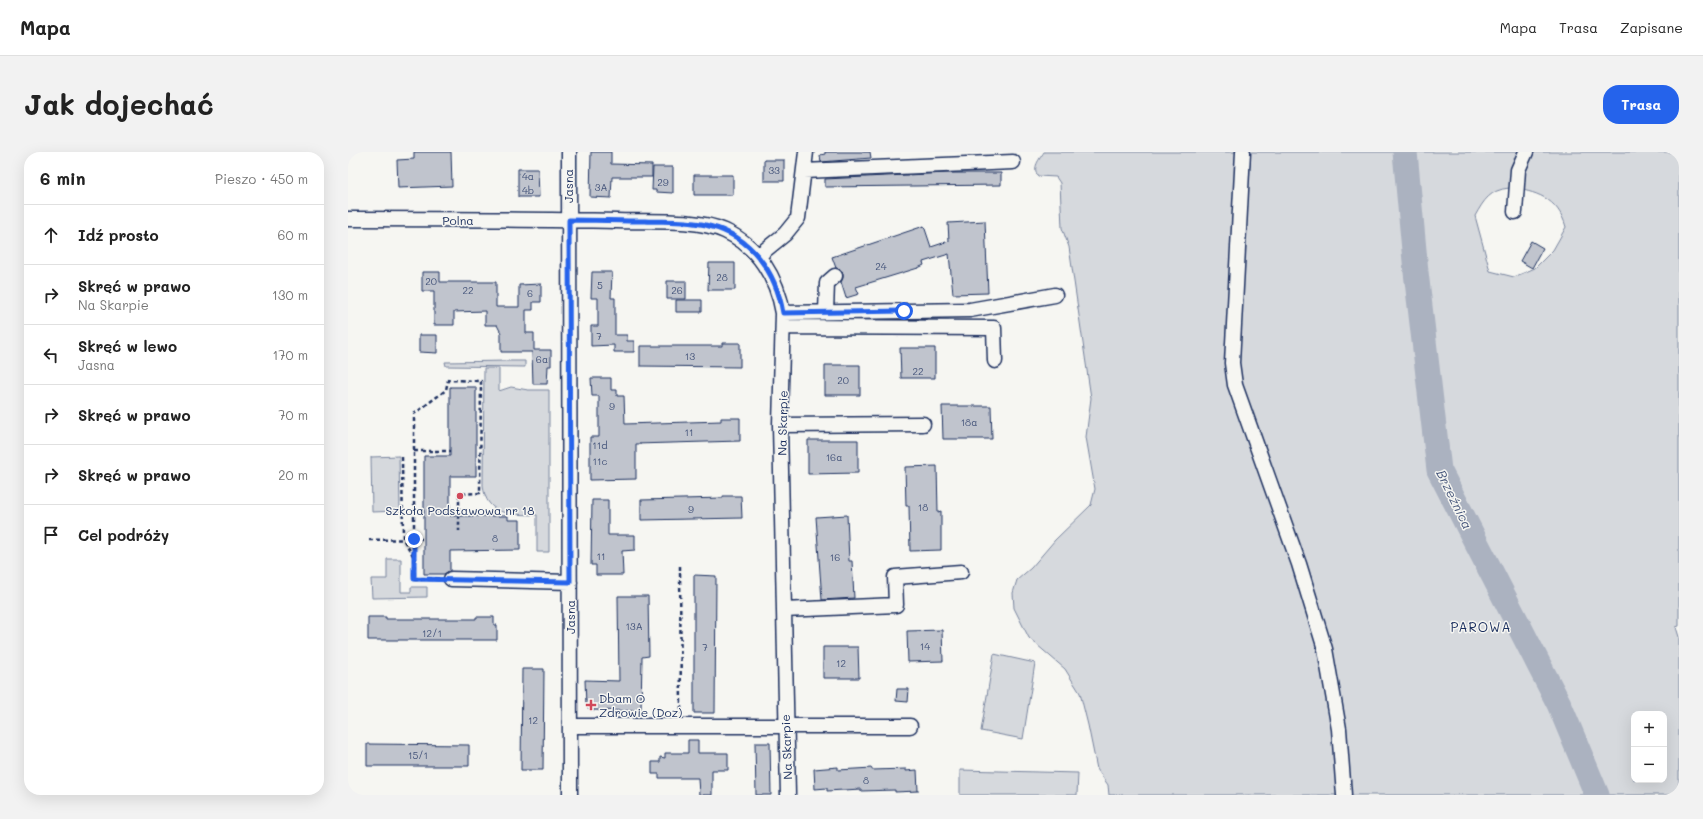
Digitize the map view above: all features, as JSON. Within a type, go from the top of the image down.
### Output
[{"type":"street","name":"Jasna","points":[[569,152],[570,795]]},
{"type":"street","points":[[758,256],[785,234],[798,218],[806,152]]},
{"type":"street","points":[[1243,152],[1232,363],[1235,384],[1247,423],[1299,564],[1325,649],[1340,729],[1344,795]]},
{"type":"street","points":[[1515,212],[1518,170],[1526,152]]},
{"type":"street","points":[[804,171],[1013,162]]},
{"type":"street","name":"Polna","points":[[348,219],[569,220]]},
{"type":"street","name":"Na Skarpie","points":[[569,220],[690,222],[708,225],[724,230],[747,244],[758,256],[773,280],[780,296],[783,320],[780,425],[788,795]]},
{"type":"street","points":[[826,312],[827,283],[835,276]]},
{"type":"street","points":[[783,320],[826,312],[970,304],[1055,295]]},
{"type":"street","points":[[783,320],[994,328],[995,361]]},
{"type":"street","points":[[780,425],[923,424]]},
{"type":"street","points":[[784,610],[896,605],[895,577],[961,572]]},
{"type":"street","points":[[451,579],[570,582]]},
{"type":"street","points":[[571,726],[910,726]]},
{"type":"path","points":[[451,579],[414,579],[414,414],[446,390],[448,380],[481,381],[480,493],[458,494],[459,531]]},
{"type":"path","points":[[414,451],[450,451]]},
{"type":"path","points":[[402,457],[403,539],[414,557]]},
{"type":"path","points":[[369,540],[424,538]]},
{"type":"path","points":[[680,566],[681,718]]},
{"type":"shaded area","points":[[1044,152],[1239,152],[1230,370],[1320,646],[1341,795],[1109,795],[1108,785],[1097,769],[1080,693],[1065,669],[1029,638],[1014,608],[1013,593],[1017,580],[1031,568],[1055,540],[1091,505],[1095,489],[1086,437],[1091,398],[1069,247],[1062,228],[1060,183],[1056,177],[1038,176],[1036,173],[1038,161]]},
{"type":"shaded area","points":[[1247,152],[1679,152],[1679,626],[1676,627],[1679,637],[1679,795],[1348,795],[1345,732],[1238,377]],"holes":[[[1502,189],[1519,189],[1537,194],[1552,203],[1558,209],[1566,227],[1553,250],[1535,268],[1514,277],[1490,271],[1475,216],[1481,205],[1492,194]]]},
{"type":"shaded area","points":[[525,361],[525,367],[446,366],[445,362]]},
{"type":"shaded area","points":[[484,368],[499,368],[499,391],[511,387],[528,390],[549,390],[549,552],[537,552],[537,515],[510,514],[502,512],[489,503],[485,495],[483,485]]},
{"type":"shaded area","points":[[399,456],[400,511],[372,512],[371,457]]},
{"type":"shaded area","points":[[387,559],[401,559],[401,592],[411,592],[411,587],[427,587],[427,597],[372,598],[371,579],[387,579]]},
{"type":"shaded area","points":[[994,654],[1035,663],[1023,739],[981,731]]},
{"type":"shaded area","points":[[960,770],[1078,773],[1077,795],[960,795]]},
{"type":"building","points":[[414,152],[451,152],[452,186],[398,188],[397,160],[414,159]]},
{"type":"building","points":[[591,152],[611,152],[611,164],[652,165],[652,177],[612,177],[611,198],[590,197]]},
{"type":"building","points":[[825,152],[870,152],[871,158],[821,162],[820,155],[825,154]]},
{"type":"building","points":[[764,160],[784,160],[784,181],[764,181]]},
{"type":"building","points":[[653,167],[673,167],[673,193],[656,192],[656,190],[652,190]]},
{"type":"building","points":[[518,169],[538,169],[539,197],[518,197]]},
{"type":"building","points":[[947,173],[1001,173],[1001,185],[825,187],[825,179]]},
{"type":"building","points":[[694,175],[733,175],[733,195],[694,195]]},
{"type":"building","points":[[985,221],[988,293],[953,294],[949,254],[923,262],[924,265],[918,268],[856,287],[859,294],[846,298],[841,282],[843,274],[841,270],[836,268],[832,257],[924,226],[931,247],[949,241],[948,223]]},
{"type":"building","points":[[1531,241],[1543,248],[1532,268],[1520,261]]},
{"type":"building","points":[[709,263],[735,263],[735,290],[708,290]]},
{"type":"building","points":[[422,272],[440,272],[440,282],[496,282],[496,307],[519,307],[519,285],[541,284],[541,302],[533,302],[533,310],[526,310],[526,333],[534,333],[534,350],[551,350],[551,366],[548,366],[547,384],[533,384],[532,352],[501,352],[501,333],[497,325],[485,325],[485,311],[454,312],[454,325],[434,325],[434,291],[422,291]]},
{"type":"building","points":[[592,272],[612,272],[611,298],[615,298],[615,335],[627,335],[627,341],[634,341],[634,352],[614,352],[614,345],[591,346],[591,326],[598,326],[598,298],[591,298]]},
{"type":"building","points":[[667,281],[686,281],[686,299],[667,299]]},
{"type":"building","points":[[676,300],[702,300],[702,312],[676,312]]},
{"type":"building","points":[[419,335],[437,335],[437,353],[419,352]]},
{"type":"building","points":[[722,343],[740,343],[740,367],[640,366],[640,346],[722,346]]},
{"type":"building","points":[[900,348],[935,348],[935,378],[901,378]]},
{"type":"building","points":[[825,365],[860,365],[860,395],[825,395]]},
{"type":"building","points":[[591,378],[611,378],[611,390],[617,390],[617,396],[624,396],[625,424],[721,421],[721,418],[740,418],[740,441],[636,444],[636,479],[590,480],[590,437],[599,437],[599,396],[592,396]]},
{"type":"building","points":[[450,387],[476,387],[476,476],[450,476],[450,516],[508,516],[508,520],[520,520],[520,550],[450,551],[450,571],[444,574],[424,574],[424,456],[450,456]]},
{"type":"building","points":[[942,406],[991,406],[992,439],[943,439]]},
{"type":"building","points":[[808,440],[858,440],[858,473],[808,474]]},
{"type":"building","points":[[937,466],[938,512],[941,511],[941,550],[910,551],[909,506],[906,506],[905,467]]},
{"type":"building","points":[[723,496],[741,496],[742,518],[641,520],[641,500],[723,498]]},
{"type":"building","points":[[592,500],[608,500],[608,535],[635,535],[635,550],[622,551],[623,575],[596,575],[596,565],[591,565]]},
{"type":"building","points":[[847,515],[849,561],[852,561],[854,598],[822,600],[816,517]]},
{"type":"building","points":[[694,575],[716,576],[715,713],[694,713]]},
{"type":"building","points":[[618,596],[648,596],[649,656],[642,657],[641,711],[590,710],[586,705],[585,680],[619,681]]},
{"type":"building","points":[[368,617],[386,617],[386,619],[476,619],[476,617],[494,617],[494,625],[497,625],[497,640],[368,640]]},
{"type":"building","points":[[942,630],[943,661],[908,662],[907,631]]},
{"type":"building","points":[[823,647],[858,647],[859,678],[823,678]]},
{"type":"building","points":[[522,669],[544,669],[543,770],[521,770]]},
{"type":"building","points":[[897,689],[909,689],[908,702],[896,701]]},
{"type":"building","points":[[688,740],[698,740],[698,753],[728,753],[728,770],[712,770],[712,795],[699,795],[698,778],[659,778],[659,774],[652,774],[652,762],[660,762],[660,757],[665,758],[665,753],[688,753]]},
{"type":"building","points":[[755,743],[770,743],[771,795],[756,795]]},
{"type":"building","points":[[367,744],[469,745],[469,766],[367,766]]},
{"type":"building","points":[[838,767],[838,770],[872,768],[872,770],[917,770],[918,791],[861,791],[861,789],[827,791],[827,788],[815,789],[814,769]]},
{"type":"waterway","name":"Brzeźnica","points":[[1405,152],[1416,272],[1439,470],[1559,704],[1597,795]]},
{"type":"place","name":"Szkoła Podstawowa nr 18","points":[[460,496]]},
{"type":"place","name":"Dbam O Zdrowie (Doz)","points":[[591,705]]},
{"type":"district","name":"PAROWA","points":[[1481,626]]},
{"type":"route","points":[[414,539],[414,579],[570,582],[569,220],[690,222],[708,225],[724,230],[747,244],[766,267],[780,296],[783,313],[904,311]]}]
